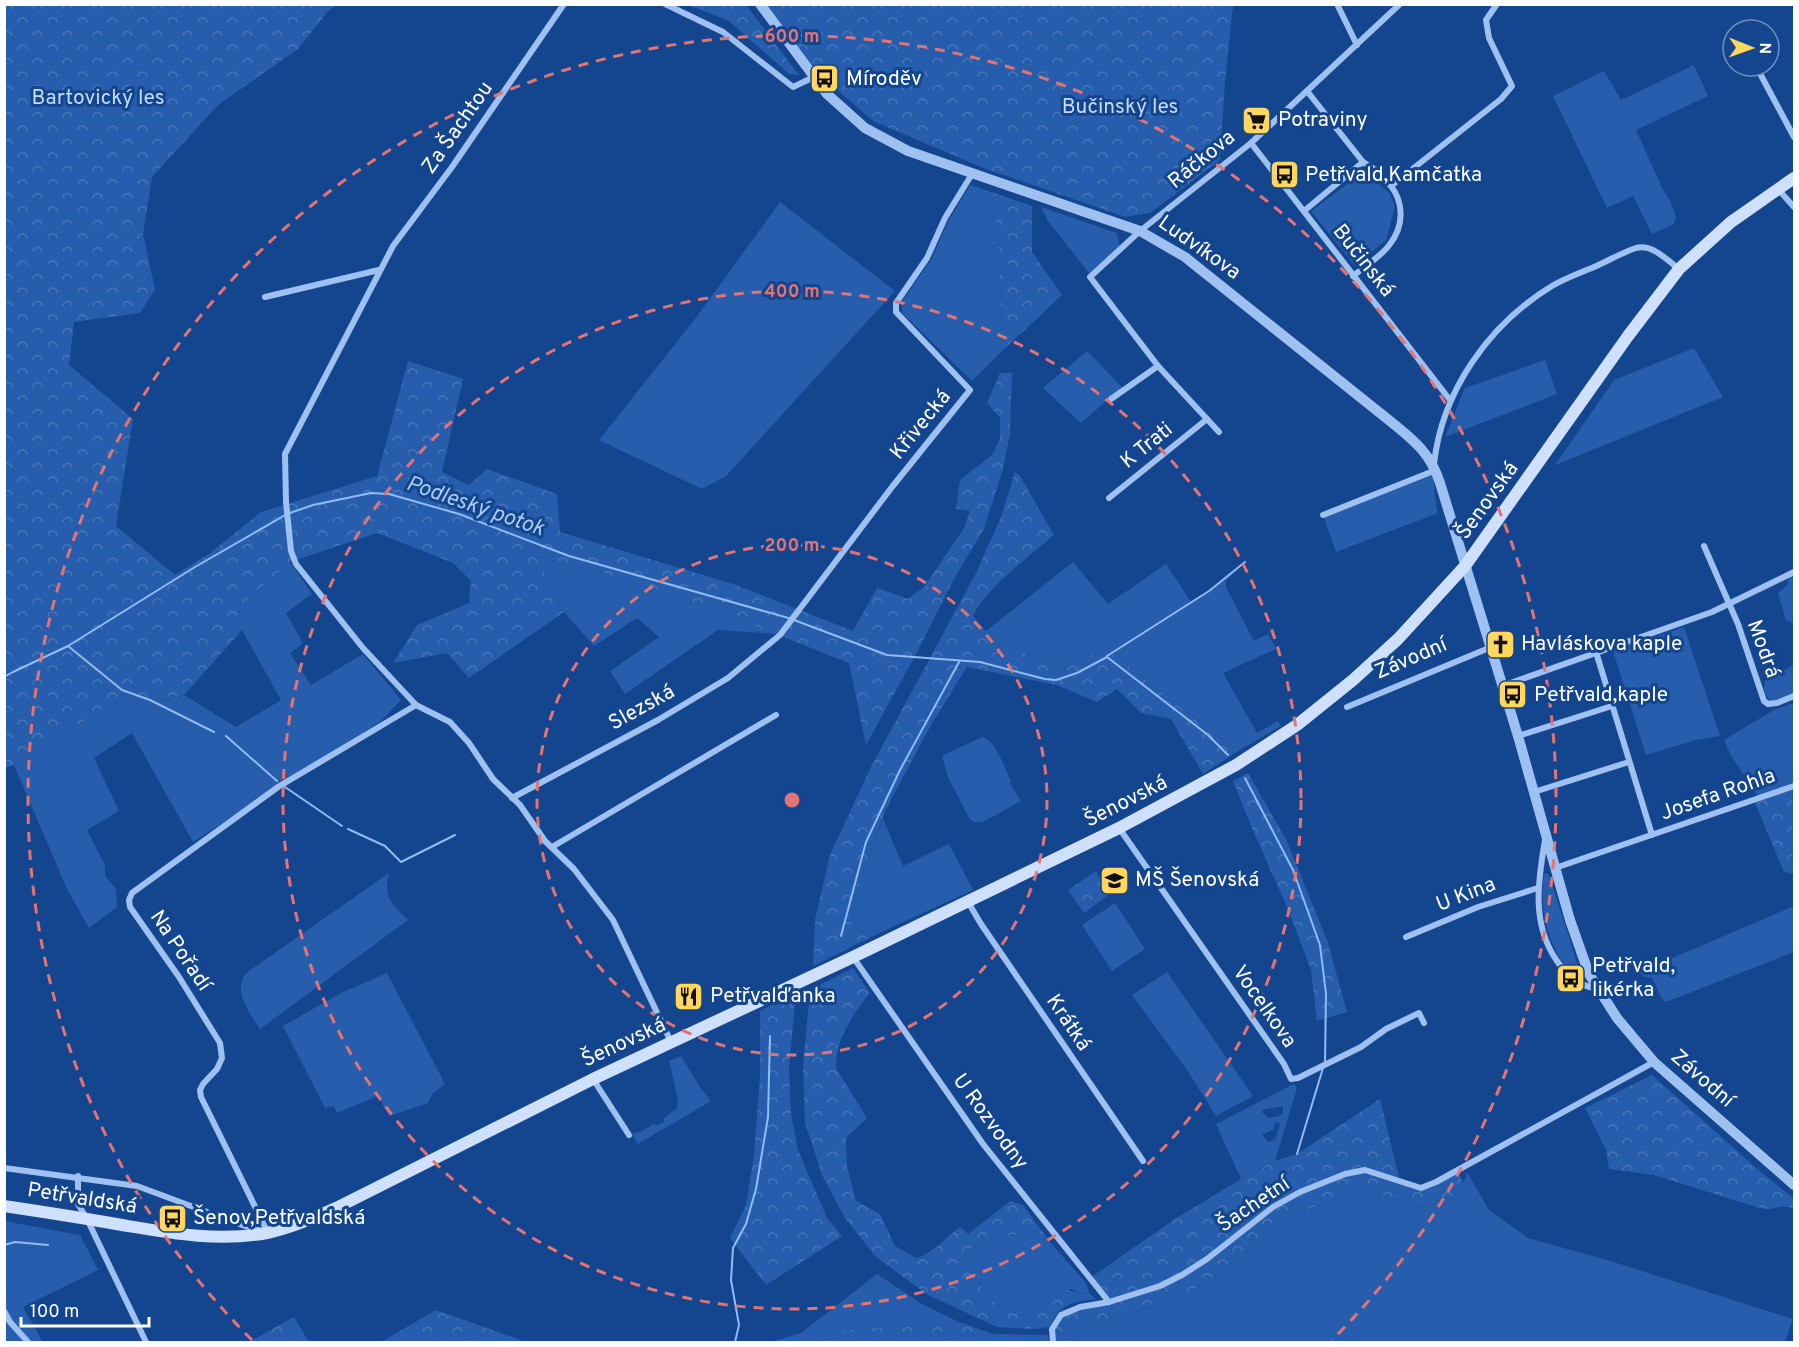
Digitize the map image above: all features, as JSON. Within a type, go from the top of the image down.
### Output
[{"type":"main road","name":"Šenovská","points":[[295,1225],[336,1208],[593,1079],[853,957],[1119,828],[1227,771],[1298,725],[1346,687],[1393,644],[1465,566],[1628,336],[1679,269],[1731,222],[1794,178]]},
{"type":"main road","name":"Petřvaldská","points":[[4,1206],[187,1235],[228,1237],[268,1233],[295,1225]]},
{"type":"street","name":"Za Šachtou","points":[[416,705],[363,648],[296,564],[291,551],[286,502],[285,454],[393,246],[452,167],[564,4]]},
{"type":"street","points":[[665,4],[723,32],[793,87],[814,77]]},
{"type":"street","name":"Ludvíkova","points":[[760,4],[827,94],[866,128],[908,151],[1140,231],[1185,257],[1422,449],[1435,467],[1465,566]]},
{"type":"street","points":[[1337,4],[1357,45]]},
{"type":"street","name":"Ráčkova","points":[[1090,277],[1140,231],[1251,143],[1400,4]]},
{"type":"street","points":[[1391,186],[1501,99],[1512,86],[1488,38],[1486,20],[1497,4]]},
{"type":"street","points":[[1762,78],[1794,137]]},
{"type":"street","points":[[1307,92],[1363,162],[1374,169],[1391,186],[1397,194],[1401,207],[1399,224],[1390,244],[1353,276]]},
{"type":"street","name":"Bučinská","points":[[1251,143],[1450,400]]},
{"type":"street","points":[[1304,211],[1363,162]]},
{"type":"street","name":"Křivecká","points":[[780,635],[892,487],[970,390],[896,312],[896,303],[927,258],[945,218],[972,174]]},
{"type":"street","points":[[1777,188],[1794,207]]},
{"type":"street","points":[[1323,515],[1435,467],[1438,433],[1450,400],[1471,364],[1490,339],[1521,308],[1552,285],[1640,247],[1651,249],[1679,269]]},
{"type":"street","points":[[265,297],[379,270]]},
{"type":"street","name":"K Trati","points":[[1090,277],[1158,366],[1219,432]]},
{"type":"street","points":[[1111,399],[1158,366]]},
{"type":"street","name":"K Trati","points":[[1109,498],[1207,419]]},
{"type":"street","name":"Modrá","points":[[1704,546],[1730,604],[1764,701],[1768,704],[1778,703],[1794,696]]},
{"type":"street","name":"Závodní","points":[[1465,566],[1518,736],[1579,948],[1597,989],[1623,1027],[1654,1062],[1793,1182]]},
{"type":"street","name":"Modrá","points":[[1502,686],[1662,631],[1730,604],[1794,572]]},
{"type":"street","name":"Slezská","points":[[512,798],[658,720],[728,678],[780,635]]},
{"type":"street","name":"Závodní","points":[[1347,707],[1489,648]]},
{"type":"street","name":"Josefa Rohla","points":[[1596,652],[1652,835]]},
{"type":"street","points":[[416,705],[450,722],[469,743],[493,779],[574,869],[613,920],[671,1042]]},
{"type":"street","name":"Na Pořadí","points":[[268,1233],[201,1097],[200,1090],[203,1084],[217,1069],[222,1058],[220,1043],[179,977],[130,907],[129,900],[132,893],[278,787],[416,705]]},
{"type":"street","points":[[1518,736],[1612,706]]},
{"type":"street","points":[[552,847],[776,715]]},
{"type":"street","points":[[1534,792],[1629,762]]},
{"type":"street","name":"Josefa Rohla","points":[[1555,868],[1794,786]]},
{"type":"street","name":"Vocelkova","points":[[1119,828],[1284,1064],[1291,1079],[1299,1078],[1361,1047],[1386,1029],[1419,1013],[1424,1023]]},
{"type":"street","name":"Závodní","points":[[1546,833],[1538,888],[1540,921],[1551,952],[1571,978],[1581,985],[1597,989]]},
{"type":"street","name":"U Kina","points":[[1406,937],[1478,907],[1538,888]]},
{"type":"street","name":"Krátká","points":[[968,902],[1143,1161]]},
{"type":"street","name":"U Rozvodny","points":[[853,957],[984,1144],[1108,1302]]},
{"type":"street","name":"Šachetní","points":[[1053,1342],[1052,1329],[1061,1315],[1080,1307],[1108,1302],[1160,1286],[1182,1275],[1207,1259],[1273,1207],[1300,1192],[1345,1174],[1365,1170],[1421,1188],[1436,1182],[1654,1062]]},
{"type":"street","points":[[593,1079],[629,1135]]},
{"type":"street","points":[[4,1168],[78,1176],[137,1186],[242,1226],[268,1233]]},
{"type":"street","points":[[78,1176],[78,1204],[146,1342]]},
{"type":"street","points":[[4,1311],[10,1322],[28,1342]]},
{"type":"green space","name":"Bartovický les","points":[[5,5],[336,5],[327,12],[298,49],[218,105],[152,177],[143,234],[155,290],[140,313],[74,322],[69,365],[133,419],[116,526],[175,575],[209,554],[261,512],[377,476],[408,361],[463,379],[442,472],[469,485],[487,469],[557,494],[560,532],[736,585],[853,631],[877,588],[908,599],[924,587],[964,528],[970,511],[956,509],[960,480],[992,455],[1000,439],[1000,418],[987,403],[1000,373],[1012,373],[1010,434],[1003,469],[984,529],[955,577],[866,745],[849,663],[708,607],[600,572],[537,557],[564,612],[469,678],[447,653],[393,663],[417,625],[469,603],[471,581],[453,563],[377,533],[290,562],[238,608],[242,630],[184,695],[150,705],[124,695],[40,750],[5,768]]},
{"type":"green space","points":[[689,5],[746,5],[799,75],[789,74],[729,21]]},
{"type":"green space","name":"Bučinský les","points":[[766,5],[1233,5],[1220,160],[1150,213],[1125,217],[986,169],[873,121],[819,74]]},
{"type":"green space","points":[[1694,65],[1708,96],[1636,130],[1676,217],[1674,224],[1652,234],[1633,196],[1607,208],[1553,96],[1604,71],[1621,100]]},
{"type":"green space","points":[[1365,171],[1390,194],[1395,207],[1386,240],[1355,266],[1311,211]]},
{"type":"green space","points":[[970,185],[994,193],[1002,320],[1002,351],[972,381],[903,314],[901,303],[931,260],[948,222]]},
{"type":"green space","points":[[994,193],[1032,206],[1032,252],[1062,295],[1002,351],[1002,320]]},
{"type":"green space","points":[[780,202],[895,291],[726,476],[702,489],[599,440],[695,319]]},
{"type":"green space","points":[[1041,207],[1117,233],[1120,247],[1089,273],[1048,221]]},
{"type":"green space","points":[[1694,348],[1723,397],[1555,465],[1614,380]]},
{"type":"green space","points":[[1087,351],[1122,387],[1081,423],[1043,388]]},
{"type":"green space","points":[[1545,360],[1557,394],[1445,437],[1465,388]]},
{"type":"green space","points":[[1015,472],[1020,476],[1054,535],[1021,562],[987,595],[973,616],[986,631],[1007,645],[1062,670],[1104,648],[1238,751],[1203,774],[1171,719],[1141,713],[1117,689],[1097,702],[1057,685],[967,667],[931,725],[886,809],[859,883],[851,926],[871,937],[813,966],[815,920],[830,855],[871,767],[976,573],[1001,517]]},
{"type":"green space","points":[[1432,474],[1438,513],[1336,552],[1323,515]]},
{"type":"green space","points":[[536,557],[600,572],[708,607],[778,634],[718,630],[625,694],[610,671],[659,637],[637,618],[594,646],[564,612]]},
{"type":"green space","points":[[290,562],[312,594],[286,613],[303,643],[290,653],[311,685],[363,654],[401,700],[381,721],[193,842],[132,733],[94,758],[119,811],[87,830],[105,865],[105,876],[116,889],[117,907],[89,928],[67,889],[14,765],[124,695],[150,705],[184,695],[236,727],[281,700],[242,630],[238,608]]},
{"type":"green space","points":[[1073,562],[1108,604],[1166,564],[1191,602],[1209,591],[1245,562],[1226,581],[1226,587],[1254,641],[1268,634],[1276,649],[1223,673],[1257,733],[1278,721],[1281,726],[1238,751],[1104,648],[1062,670],[1007,645],[986,631]]},
{"type":"green space","points":[[1794,575],[1794,622],[1791,623],[1786,620],[1778,593],[1788,584],[1789,577]]},
{"type":"green space","points":[[1684,627],[1720,736],[1696,740],[1646,755],[1613,651]]},
{"type":"green space","points":[[1794,665],[1794,695],[1776,702],[1770,701],[1764,691],[1765,680]]},
{"type":"green space","points":[[1794,703],[1794,784],[1758,796],[1731,756],[1724,740],[1774,710]]},
{"type":"green space","points":[[982,737],[996,749],[1011,781],[1010,784],[1021,801],[983,822],[977,822],[969,818],[948,777],[942,756]]},
{"type":"green space","points":[[1248,773],[1286,839],[1328,943],[1347,1012],[1317,1021],[1311,970],[1287,907],[1233,781]]},
{"type":"green space","points":[[1794,789],[1794,874],[1784,872],[1755,803]]},
{"type":"green space","points":[[883,819],[903,866],[949,844],[973,890],[871,937],[851,926],[859,883]]},
{"type":"green space","points":[[1096,871],[1108,895],[1084,913],[1068,890]]},
{"type":"green space","points":[[389,873],[387,888],[390,900],[408,920],[260,1029],[247,1009],[242,995],[242,980],[246,973]]},
{"type":"green space","points":[[1544,874],[1549,875],[1580,972],[1579,976],[1575,976],[1565,966],[1547,929],[1543,901]]},
{"type":"green space","points":[[1115,903],[1145,949],[1112,971],[1082,925]]},
{"type":"green space","points":[[1794,906],[1794,952],[1666,1002],[1651,977],[1644,977],[1640,972]]},
{"type":"green space","points":[[853,968],[870,993],[846,1028],[838,1047],[836,1068],[867,1118],[846,1138],[847,1166],[856,1201],[880,1214],[895,1246],[916,1258],[933,1249],[960,1227],[968,1234],[1010,1201],[1023,1205],[1050,1242],[1032,1229],[1009,1236],[996,1231],[989,1235],[965,1257],[984,1290],[998,1304],[1014,1313],[1036,1303],[1044,1293],[1065,1289],[1082,1294],[1089,1293],[1096,1299],[1073,1303],[1058,1313],[1049,1327],[1034,1329],[997,1327],[928,1295],[876,1257],[845,1218],[822,1175],[805,1123],[803,1067],[810,990]]},
{"type":"green space","points":[[1167,972],[1253,1096],[1216,1116],[1189,1073],[1132,995]]},
{"type":"green space","points":[[387,973],[445,1084],[432,1094],[428,1103],[389,1116],[378,1096],[337,1113],[334,1106],[325,1108],[283,1026],[341,993]]},
{"type":"green space","points":[[796,992],[789,1069],[791,1114],[798,1150],[827,1218],[842,1236],[766,1285],[730,1238],[746,1205],[754,1154],[760,1077],[760,1011]]},
{"type":"green space","points":[[681,1056],[711,1101],[638,1144],[632,1134],[664,1122],[663,1119],[677,1108],[678,1100],[669,1061]]},
{"type":"green space","points":[[1652,1075],[1794,1199],[1794,1209],[1761,1208],[1654,1175],[1609,1169],[1606,1150],[1585,1108]]},
{"type":"green space","points":[[1294,1084],[1297,1088],[1275,1161],[1241,1179],[1216,1124]],"holes":[[[1283,1106],[1283,1113],[1279,1116],[1268,1118],[1262,1112],[1262,1110]],[[1275,1122],[1280,1124],[1275,1140],[1268,1142],[1262,1135],[1274,1129]]]},
{"type":"green space","points":[[1380,1099],[1400,1182],[1421,1188],[1457,1171],[1464,1184],[1461,1192],[1423,1208],[1360,1188],[1299,1213],[1204,1284],[1167,1301],[1079,1329],[1072,1336],[1073,1342],[1053,1342],[1052,1331],[1061,1315],[1108,1302],[1090,1278],[1175,1219],[1241,1179],[1275,1161],[1297,1154]]},
{"type":"green space","points":[[1467,1172],[1489,1210],[1528,1238],[1607,1260],[1793,1319],[1785,1342],[1073,1342],[1072,1336],[1079,1329],[1167,1301],[1204,1284],[1299,1213],[1360,1188],[1423,1208],[1461,1192]]},
{"type":"green space","points":[[4,1221],[80,1235],[98,1270],[23,1307],[43,1342],[5,1342]]},
{"type":"green space","points":[[1032,1229],[1050,1242],[1086,1283],[1089,1293],[1082,1294],[1071,1289],[1049,1292],[1036,1303],[1014,1313],[1005,1309],[984,1290],[965,1257],[996,1231],[1010,1236]]},
{"type":"green space","points":[[877,1274],[922,1304],[959,1322],[801,1333]]},
{"type":"green space","points":[[436,1310],[526,1342],[381,1342]]},
{"type":"green space","points":[[294,1317],[309,1342],[249,1342]]},
{"type":"green space","points":[[959,1322],[993,1334],[1048,1335],[1049,1342],[771,1342],[801,1333]]},
{"type":"waterway","name":"Podleský potok","points":[[4,677],[68,646],[195,567],[287,514],[313,505],[371,493],[389,494],[459,514],[569,556],[792,619]]},
{"type":"waterway","points":[[1107,656],[1209,591],[1245,562]]},
{"type":"waterway","name":"Podleský potok","points":[[794,620],[887,655],[980,662],[1045,679],[1056,680],[1077,673],[1107,657],[1208,735],[1228,755]]},
{"type":"waterway","points":[[68,646],[122,690],[150,700],[214,732]]},
{"type":"waterway","points":[[841,936],[866,842],[900,770],[959,662]]},
{"type":"waterway","points":[[226,736],[277,781]]},
{"type":"waterway","name":"Podleský potok","points":[[1245,778],[1293,870],[1320,945],[1326,994],[1325,1063]]},
{"type":"waterway","points":[[285,787],[342,826]]},
{"type":"waterway","points":[[348,829],[385,846],[401,862],[455,835]]},
{"type":"waterway","points":[[735,1342],[739,1325],[731,1280],[733,1248],[746,1224],[756,1189],[768,1117],[770,1036]]},
{"type":"waterway","name":"Podleský potok","points":[[1297,1154],[1323,1068]]},
{"type":"waterway","points":[[4,1245],[15,1242],[48,1245]]},
{"type":"place","name":"Míroděv","points":[[825,79]]},
{"type":"place","name":"Potraviny","points":[[1257,120]]},
{"type":"place","name":"Petřvald,Kamčatka","points":[[1284,175]]},
{"type":"place","name":"Havláskova kaple","points":[[1500,644]]},
{"type":"place","name":"Petřvald,kaple","points":[[1513,695]]},
{"type":"place","name":"MŠ Šenovská","points":[[1114,880]]},
{"type":"place","name":"Petřvald, likérka","points":[[1571,978]]},
{"type":"place","name":"Petřvalďanka","points":[[689,996]]},
{"type":"place","name":"Šenov,Petřvaldská","points":[[172,1218]]}]
